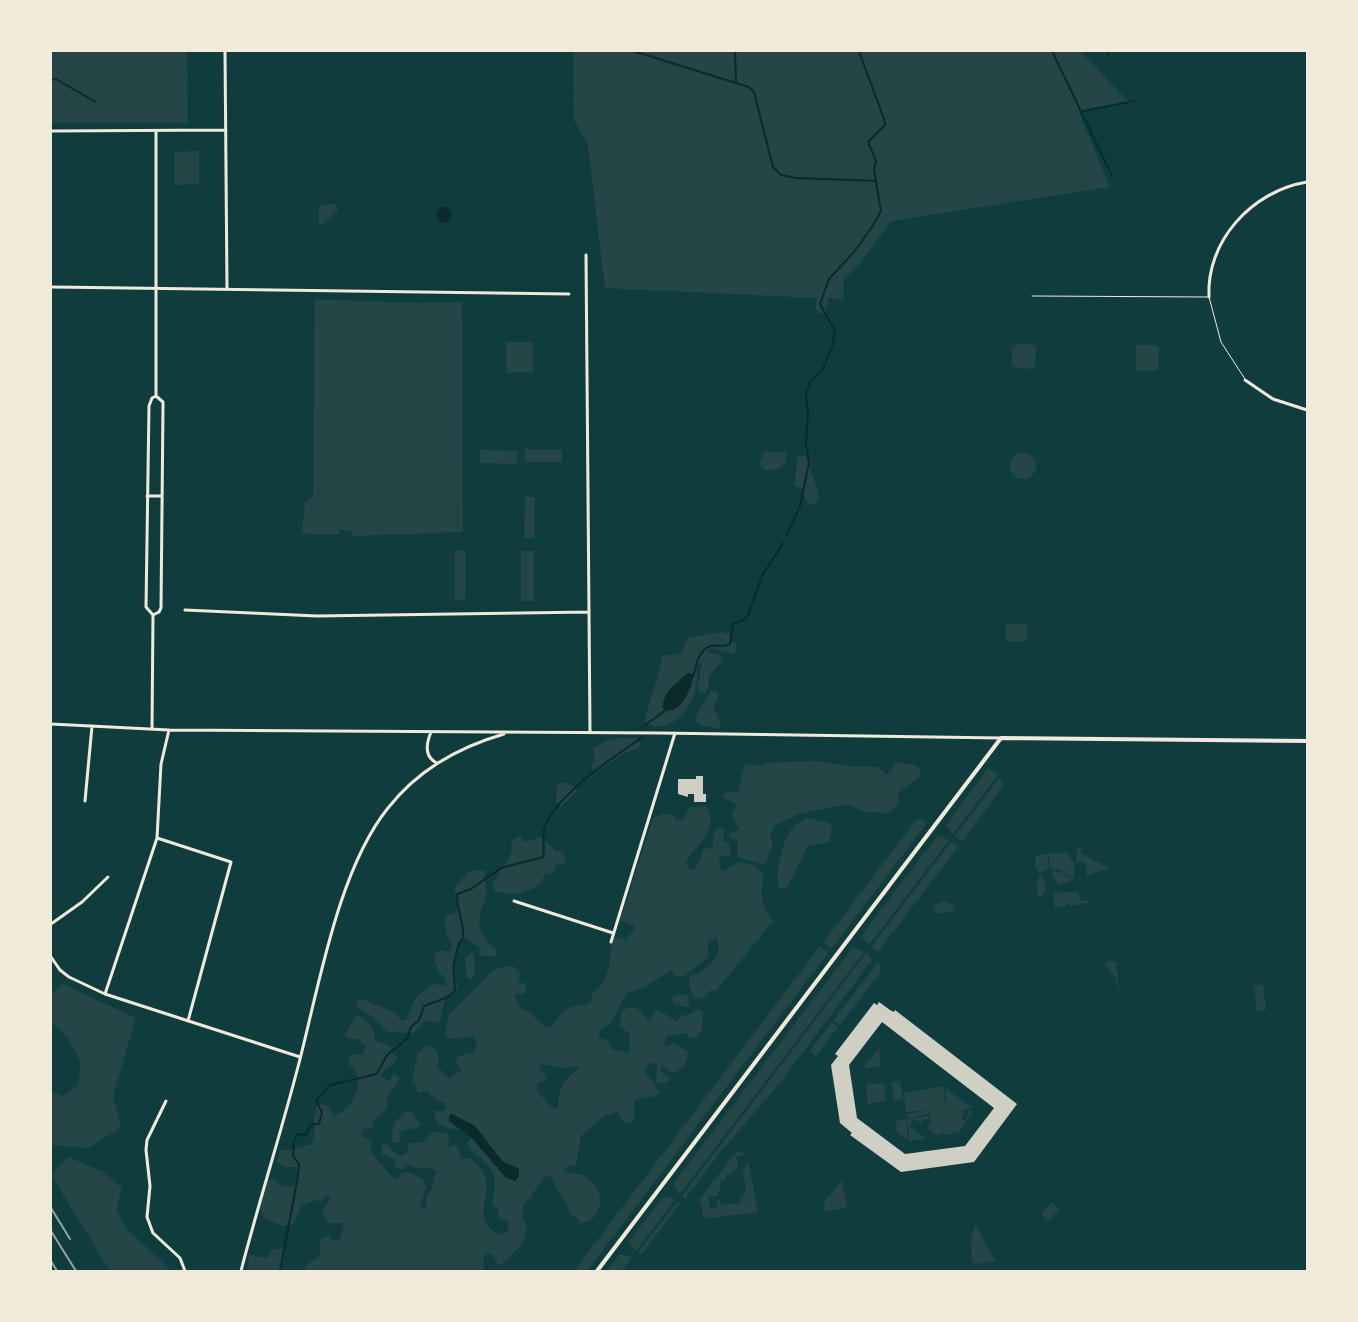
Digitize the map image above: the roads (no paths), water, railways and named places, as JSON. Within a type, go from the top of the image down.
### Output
[{"type":"street","points":[[225,51],[227,289]]},
{"type":"street","points":[[153,615],[161,608],[164,407],[163,402],[156,396],[156,130]]},
{"type":"street","points":[[51,132],[226,130]]},
{"type":"street","points":[[1209,297],[1211,267],[1217,250],[1236,222],[1251,206],[1276,192],[1307,182]]},
{"type":"street","points":[[586,255],[590,732]]},
{"type":"street","points":[[53,287],[569,294]]},
{"type":"street","points":[[1245,380],[1273,399],[1307,410]]},
{"type":"street","points":[[152,729],[153,615],[146,607],[147,496],[149,406],[152,398],[156,396]]},
{"type":"street","points":[[147,496],[162,496]]},
{"type":"street","points":[[185,610],[317,616],[589,612]]},
{"type":"street","points":[[51,724],[169,730],[590,732],[1307,741]]},
{"type":"street","points":[[84,801],[92,726]]},
{"type":"street","points":[[105,994],[157,838],[161,764],[169,730]]},
{"type":"street","points":[[431,732],[426,748],[430,758],[437,763]]},
{"type":"street","points":[[241,1271],[342,903],[361,849],[388,808],[413,781],[437,763],[474,744],[506,733]]},
{"type":"street","points":[[610,942],[675,733]]},
{"type":"street","points":[[597,1271],[1001,738]]},
{"type":"street","points":[[157,838],[231,862],[188,1021]]},
{"type":"street","points":[[51,924],[82,902],[108,877]]},
{"type":"street","points":[[514,901],[613,933]]},
{"type":"street","points":[[51,957],[60,970],[69,977],[105,994],[300,1057]]},
{"type":"street","points":[[166,1101],[147,1140],[146,1150],[150,1186],[148,1217],[153,1233],[180,1258],[186,1271]]},
{"type":"lane","points":[[1032,296],[1209,297],[1221,342],[1245,380]]},
{"type":"waterway","points":[[633,51],[749,87],[754,92],[773,167],[781,175],[796,178],[876,181]]},
{"type":"waterway","points":[[735,51],[736,83]]},
{"type":"waterway","points":[[787,534],[800,506],[809,463],[806,443],[808,415],[806,395],[810,382],[822,371],[832,347],[835,331],[820,304],[829,279],[854,252],[881,211],[874,170],[876,161],[868,142],[885,125],[859,51]]},
{"type":"waterway","points":[[1052,51],[1112,176]]},
{"type":"waterway","points":[[51,80],[56,79],[96,102]]},
{"type":"waterway","points":[[1083,111],[1134,101]]},
{"type":"waterway","points":[[693,677],[698,659],[703,651],[711,646],[730,644],[733,624],[747,618],[762,576],[783,543]]},
{"type":"waterway","points":[[644,726],[667,709]]},
{"type":"waterway","points":[[280,1271],[298,1176],[299,1164],[293,1156],[294,1140],[298,1134],[306,1135],[311,1124],[319,1124],[322,1112],[316,1101],[330,1085],[377,1074],[387,1055],[407,1039],[411,1027],[419,1020],[424,1006],[448,997],[455,991],[454,965],[458,947],[463,937],[457,894],[471,889],[501,868],[543,857],[544,830],[559,804],[586,778],[643,737]]},
{"type":"railway","points":[[51,1208],[70,1239]]},
{"type":"railway","points":[[51,1231],[76,1271]]},
{"type":"railway","points":[[51,1261],[57,1271]]}]
